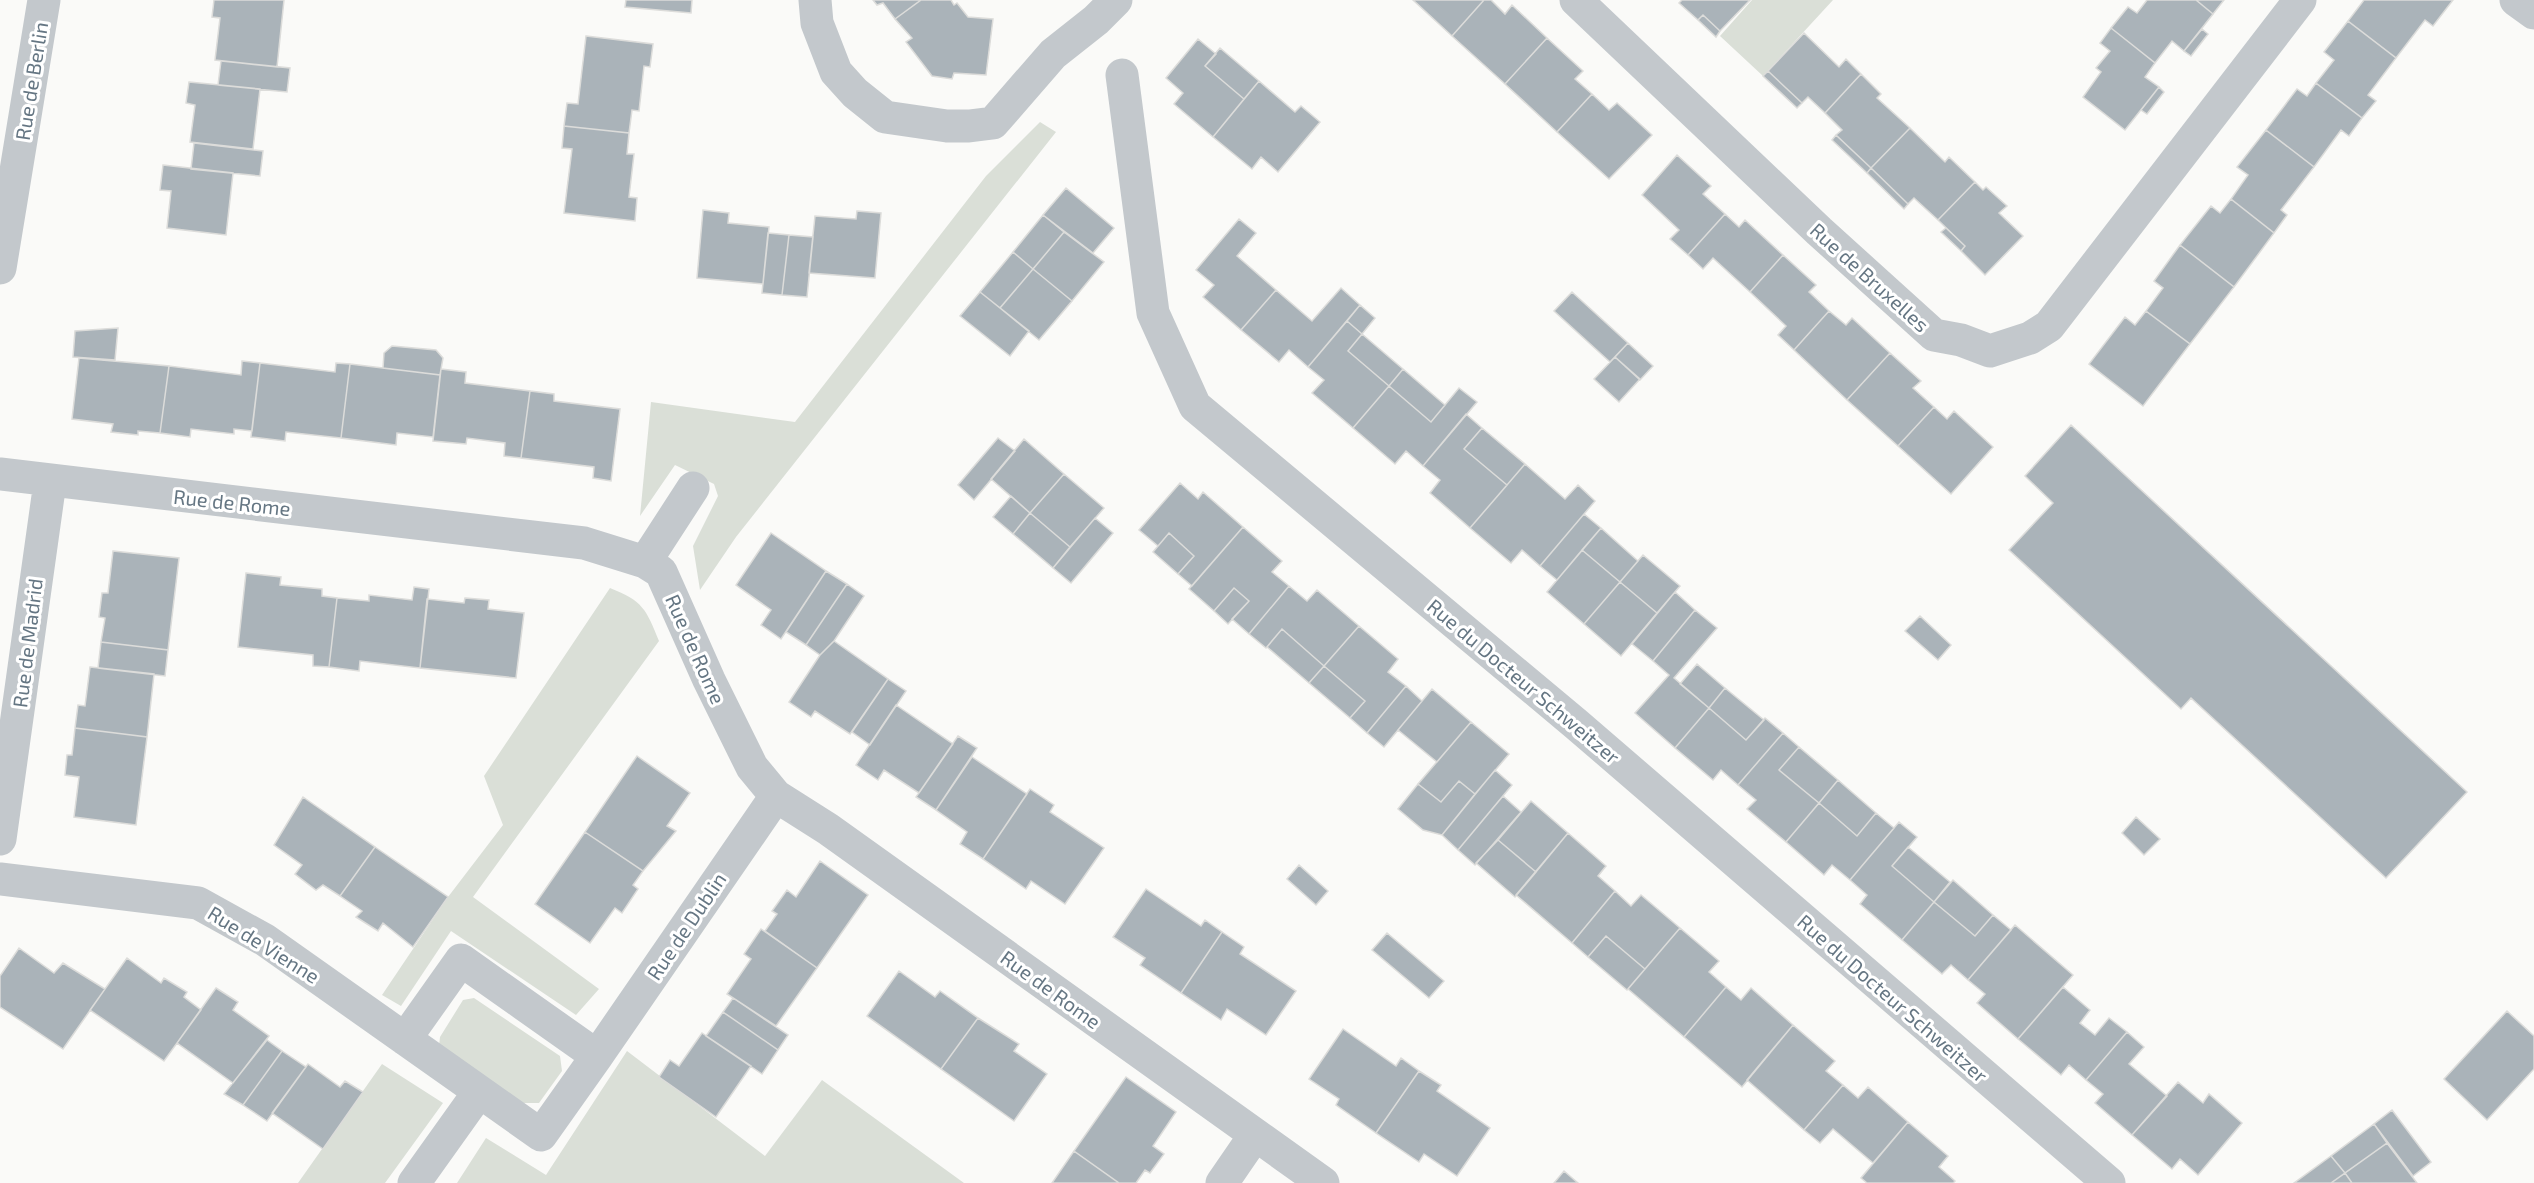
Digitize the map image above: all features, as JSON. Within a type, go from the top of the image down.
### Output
[{"type":"street","name":"Rue de Berlin","points":[[0,268],[44,0]]},
{"type":"street","points":[[816,12],[836,72],[855,93],[885,117],[947,126],[993,123],[1053,54],[1096,20],[1116,0]]},
{"type":"street","name":"Rue de Bruxelles","points":[[1576,0],[1819,231],[1934,335],[1961,340],[1990,351],[2031,338],[2049,326],[2300,0]]},
{"type":"street","points":[[2516,0],[2534,12]]},
{"type":"street","name":"Rue du Docteur Schweitzer","points":[[1122,75],[1153,313],[1195,406],[1576,724],[2109,1183]]},
{"type":"street","name":"Rue de Rome","points":[[0,474],[50,482],[585,543],[645,562],[661,572],[709,680],[752,767],[776,796],[828,829],[1323,1183]]},
{"type":"street","name":"Rue de Madrid","points":[[0,839],[50,482]]},
{"type":"street","points":[[645,562],[693,488]]},
{"type":"street","name":"Rue de Dublin","points":[[479,1092],[541,1135],[776,796]]},
{"type":"street","name":"Rue de Vienne","points":[[0,879],[198,903],[265,940],[479,1092]]},
{"type":"street","points":[[405,1039],[461,960],[597,1056]]},
{"type":"street","points":[[414,1183],[479,1092]]},
{"type":"street","points":[[1222,1183],[1255,1135]]},
{"type":"shaded area","points":[[1752,0],[1833,0],[1763,76],[1720,36]]},
{"type":"shaded area","points":[[1040,122],[1056,132],[736,537],[700,590],[693,546],[718,496],[714,484],[675,465],[640,516],[651,402],[795,422],[986,176]]},
{"type":"shaded area","points":[[610,588],[630,597],[642,607],[659,641],[473,897],[599,989],[576,1015],[451,931],[401,1006],[382,995],[448,897],[503,825],[484,776]]},
{"type":"shaded area","points":[[474,998],[560,1056],[562,1071],[539,1103],[523,1103],[439,1046],[440,1037],[463,1000]]},
{"type":"shaded area","points":[[627,1051],[765,1156],[822,1080],[964,1183],[457,1183],[486,1138],[546,1175]]},
{"type":"shaded area","points":[[382,1064],[443,1103],[385,1183],[298,1183]]},
{"type":"building","points":[[214,0],[284,0],[277,67],[215,60],[220,18],[212,17]]},
{"type":"building","points":[[626,0],[692,0],[691,13],[625,7]]},
{"type":"building","points":[[873,0],[921,0],[895,19],[883,3],[877,5]]},
{"type":"building","points":[[921,0],[951,0],[954,5],[957,3],[968,17],[993,19],[986,75],[954,73],[952,79],[932,76],[906,42],[912,38],[895,19]]},
{"type":"building","points":[[1413,0],[1484,0],[1452,36]]},
{"type":"building","points":[[1484,0],[1491,0],[1505,14],[1512,5],[1547,38],[1505,84],[1452,36]]},
{"type":"building","points":[[1682,0],[1750,0],[1720,31],[1703,15],[1698,20],[1679,3]]},
{"type":"building","points":[[2147,0],[2196,0],[2213,14],[2184,51],[2172,41],[2155,63],[2111,28],[2128,7],[2137,13]]},
{"type":"building","points":[[2196,0],[2224,0],[2213,14]]},
{"type":"building","points":[[2364,0],[2453,0],[2433,26],[2425,20],[2396,58],[2348,21]]},
{"type":"building","points":[[1703,15],[1720,31],[1716,37],[1698,20]]},
{"type":"building","points":[[2348,21],[2396,58],[2368,95],[2376,101],[2362,118],[2316,83],[2334,60],[2324,52]]},
{"type":"building","points":[[2111,28],[2155,63],[2145,77],[2159,87],[2125,130],[2083,97],[2101,72],[2096,68],[2110,51],[2100,43]]},
{"type":"building","points":[[2202,29],[2208,34],[2191,56],[2184,51]]},
{"type":"building","points":[[1804,33],[1839,67],[1846,59],[1861,74],[1825,113],[1808,97],[1802,103],[1768,71]]},
{"type":"building","points":[[586,36],[653,44],[650,67],[644,66],[639,111],[632,110],[629,133],[564,126],[567,103],[578,104]]},
{"type":"building","points":[[1547,38],[1583,71],[1575,79],[1592,94],[1557,132],[1505,84]]},
{"type":"building","points":[[1198,39],[1216,54],[1205,66],[1244,99],[1213,137],[1174,104],[1183,93],[1166,78]]},
{"type":"building","points":[[1220,48],[1259,81],[1244,99],[1205,66]]},
{"type":"building","points":[[221,61],[290,68],[287,92],[218,85]]},
{"type":"building","points":[[1768,71],[1802,103],[1797,108],[1763,76]]},
{"type":"building","points":[[1861,74],[1881,94],[1877,98],[1910,128],[1871,168],[1836,135],[1842,130],[1825,113]]},
{"type":"building","points":[[1259,81],[1295,112],[1301,106],[1320,122],[1278,172],[1261,157],[1252,169],[1213,137]]},
{"type":"building","points":[[189,82],[260,89],[253,149],[190,142],[195,105],[186,103]]},
{"type":"building","points":[[2316,83],[2362,118],[2349,136],[2341,130],[2314,167],[2266,130],[2297,89],[2307,96]]},
{"type":"building","points":[[2159,87],[2164,92],[2147,114],[2141,110]]},
{"type":"building","points":[[1592,94],[1609,110],[1617,103],[1652,135],[1609,179],[1557,132]]},
{"type":"building","points":[[564,126],[629,133],[627,154],[634,154],[629,197],[637,198],[635,221],[564,213],[572,149],[562,148]]},
{"type":"building","points":[[1910,128],[1945,162],[1949,157],[1975,182],[1938,220],[1914,198],[1908,204],[1871,168]]},
{"type":"building","points":[[2266,130],[2314,167],[2281,210],[2287,215],[2274,233],[2231,199],[2248,175],[2237,167]]},
{"type":"building","points":[[1836,135],[1871,168],[1867,173],[1832,140]]},
{"type":"building","points":[[194,143],[263,151],[260,176],[191,169]]},
{"type":"building","points":[[1677,155],[1711,186],[1703,194],[1725,214],[1688,255],[1670,239],[1679,230],[1642,195]]},
{"type":"building","points":[[163,165],[233,173],[226,235],[167,228],[171,191],[160,190]]},
{"type":"building","points":[[1871,168],[1908,204],[1904,209],[1867,173]]},
{"type":"building","points":[[1975,182],[1983,190],[1986,187],[2007,206],[1999,213],[2023,236],[1985,275],[1961,251],[1965,246],[1938,220]]},
{"type":"building","points":[[1066,188],[1114,228],[1093,253],[1043,215]]},
{"type":"building","points":[[2231,199],[2274,233],[2234,287],[2180,245],[2211,206],[2220,213]]},
{"type":"building","points":[[703,210],[729,213],[728,223],[769,227],[763,284],[697,278]]},
{"type":"building","points":[[857,211],[881,213],[875,278],[809,273],[815,216],[856,219]]},
{"type":"building","points":[[1725,214],[1739,227],[1745,220],[1783,255],[1750,292],[1713,258],[1703,269],[1688,255]]},
{"type":"building","points":[[1043,215],[1064,232],[1033,269],[1013,252]]},
{"type":"building","points":[[1239,219],[1256,233],[1237,256],[1276,290],[1241,330],[1203,297],[1214,285],[1196,270]]},
{"type":"building","points":[[1946,228],[1965,246],[1961,251],[1941,232]]},
{"type":"building","points":[[1064,232],[1104,262],[1072,301],[1033,269]]},
{"type":"building","points":[[768,233],[789,235],[782,295],[762,293]]},
{"type":"building","points":[[789,235],[813,237],[807,297],[782,295]]},
{"type":"building","points":[[2180,245],[2234,287],[2190,344],[2146,311],[2163,288],[2154,281]]},
{"type":"building","points":[[1013,252],[1033,269],[1000,308],[980,292]]},
{"type":"building","points":[[1783,255],[1816,285],[1809,292],[1829,311],[1794,350],[1778,335],[1786,326],[1750,292]]},
{"type":"building","points":[[1033,269],[1072,301],[1039,340],[1000,308]]},
{"type":"building","points":[[1341,288],[1360,305],[1308,367],[1289,350],[1279,362],[1241,330],[1276,290],[1312,321]]},
{"type":"building","points":[[980,292],[1029,331],[1010,356],[960,316]]},
{"type":"building","points":[[1572,292],[1628,343],[1610,362],[1554,311]]},
{"type":"building","points":[[1360,305],[1375,318],[1362,334],[1347,321]]},
{"type":"building","points":[[1829,311],[1846,325],[1852,318],[1890,353],[1847,400],[1794,350]]},
{"type":"building","points":[[2146,311],[2190,344],[2143,406],[2089,364],[2125,317],[2135,325]]},
{"type":"building","points":[[1347,321],[1362,334],[1348,351],[1389,386],[1353,428],[1312,393],[1324,380],[1308,367]]},
{"type":"building","points":[[118,328],[115,360],[73,357],[75,331]]},
{"type":"building","points":[[1362,334],[1403,369],[1389,386],[1348,351]]},
{"type":"building","points":[[1628,343],[1653,366],[1640,380],[1615,357]]},
{"type":"building","points":[[392,346],[436,350],[443,358],[440,375],[383,368],[384,353]]},
{"type":"building","points":[[1890,353],[1921,381],[1913,388],[1934,407],[1898,446],[1847,400]]},
{"type":"building","points":[[1615,357],[1640,379],[1619,402],[1594,379]]},
{"type":"building","points":[[79,358],[169,366],[160,433],[138,431],[138,435],[111,432],[113,424],[72,419]]},
{"type":"building","points":[[242,361],[260,363],[252,431],[234,429],[234,434],[191,429],[190,437],[160,433],[169,366],[241,375]]},
{"type":"building","points":[[260,363],[335,372],[336,363],[350,364],[341,438],[286,432],[285,441],[251,437]]},
{"type":"building","points":[[350,364],[440,375],[433,437],[397,433],[396,445],[341,438]]},
{"type":"building","points":[[441,369],[466,372],[465,383],[530,391],[521,458],[504,456],[505,443],[467,438],[466,444],[433,441]]},
{"type":"building","points":[[1403,369],[1445,405],[1431,422],[1389,386]]},
{"type":"building","points":[[1389,386],[1431,422],[1459,388],[1477,402],[1423,466],[1406,451],[1395,464],[1353,428]]},
{"type":"building","points":[[530,391],[554,394],[554,401],[620,409],[611,481],[593,478],[594,467],[521,458]]},
{"type":"building","points":[[1934,407],[1947,419],[1954,411],[1993,447],[1951,494],[1898,446]]},
{"type":"building","points":[[1466,414],[1482,428],[1464,449],[1507,485],[1470,528],[1430,493],[1440,480],[1423,466]]},
{"type":"building","points":[[2071,425],[2467,792],[2386,878],[2191,698],[2181,709],[2009,550],[2053,503],[2025,476]]},
{"type":"building","points":[[1482,428],[1525,464],[1507,485],[1464,449]]},
{"type":"building","points":[[998,438],[1015,451],[974,500],[958,485]]},
{"type":"building","points":[[1024,439],[1064,474],[1030,513],[991,479]]},
{"type":"building","points":[[1525,464],[1565,499],[1578,485],[1595,501],[1540,566],[1522,550],[1511,563],[1470,528]]},
{"type":"building","points":[[1064,474],[1104,508],[1070,547],[1030,513]]},
{"type":"building","points":[[1180,483],[1198,499],[1203,492],[1243,527],[1192,586],[1178,574],[1194,556],[1169,533],[1158,546],[1139,530]]},
{"type":"building","points":[[1011,496],[1030,513],[1013,534],[993,517]]},
{"type":"building","points":[[1030,513],[1070,547],[1053,568],[1013,534]]},
{"type":"building","points":[[1584,514],[1601,528],[1557,580],[1540,566]]},
{"type":"building","points":[[1095,518],[1113,533],[1071,583],[1053,568]]},
{"type":"building","points":[[1243,527],[1282,561],[1272,572],[1289,586],[1249,634],[1232,619],[1249,601],[1234,588],[1214,611],[1189,589]]},
{"type":"building","points":[[1601,528],[1638,561],[1620,582],[1582,550]]},
{"type":"building","points":[[771,533],[826,571],[781,639],[761,625],[771,610],[736,585]]},
{"type":"building","points":[[1169,533],[1194,556],[1178,574],[1153,552]]},
{"type":"building","points":[[1582,550],[1620,582],[1584,624],[1547,592]]},
{"type":"building","points":[[113,551],[179,558],[168,650],[101,642],[105,618],[99,617],[102,593],[108,593]]},
{"type":"building","points":[[1643,555],[1680,586],[1657,613],[1620,582]]},
{"type":"building","points":[[826,571],[847,584],[806,645],[786,632]]},
{"type":"building","points":[[246,573],[281,577],[280,585],[322,589],[322,596],[337,598],[329,667],[313,666],[313,655],[238,647]]},
{"type":"building","points":[[1620,582],[1657,613],[1621,656],[1584,624]]},
{"type":"building","points":[[847,584],[864,596],[834,641],[820,655],[806,645]]},
{"type":"building","points":[[1289,586],[1307,601],[1317,590],[1359,626],[1324,666],[1282,629],[1266,648],[1249,634]]},
{"type":"building","points":[[414,587],[429,589],[420,668],[360,661],[359,671],[329,667],[337,598],[369,601],[369,595],[412,600]]},
{"type":"building","points":[[1234,588],[1249,601],[1228,624],[1214,611]]},
{"type":"building","points":[[1675,592],[1695,610],[1653,661],[1632,644]]},
{"type":"building","points":[[465,598],[489,600],[488,609],[524,613],[516,678],[420,668],[427,599],[464,603]]},
{"type":"building","points":[[1695,610],[1717,628],[1674,678],[1709,708],[1675,748],[1635,713],[1669,675],[1653,661]]},
{"type":"building","points":[[1920,616],[1951,645],[1938,660],[1905,631]]},
{"type":"building","points":[[1359,626],[1398,659],[1388,672],[1406,686],[1367,733],[1350,718],[1365,701],[1324,666]]},
{"type":"building","points":[[1282,629],[1324,666],[1309,683],[1267,647]]},
{"type":"building","points":[[834,641],[888,679],[850,734],[815,711],[811,717],[789,702],[820,655]]},
{"type":"building","points":[[101,642],[168,650],[165,676],[98,668]]},
{"type":"building","points":[[1697,664],[1725,688],[1709,708],[1680,684]]},
{"type":"building","points":[[1324,666],[1365,701],[1350,718],[1309,683]]},
{"type":"building","points":[[90,667],[154,674],[147,737],[75,728],[78,705],[85,706]]},
{"type":"building","points":[[888,679],[906,691],[870,745],[852,732]]},
{"type":"building","points":[[1406,686],[1422,701],[1384,747],[1367,733]]},
{"type":"building","points":[[1725,688],[1764,720],[1746,740],[1709,708]]},
{"type":"building","points":[[1432,689],[1471,722],[1437,762],[1398,730]]},
{"type":"building","points":[[896,705],[953,744],[919,793],[884,770],[878,780],[856,765]]},
{"type":"building","points":[[1709,708],[1746,740],[1765,718],[1783,733],[1738,785],[1721,770],[1713,780],[1675,748]]},
{"type":"building","points":[[1471,722],[1509,754],[1475,794],[1459,781],[1441,802],[1418,784]]},
{"type":"building","points":[[75,728],[147,737],[136,825],[74,817],[79,777],[65,775],[67,755],[72,755]]},
{"type":"building","points":[[1783,733],[1799,747],[1779,770],[1819,803],[1786,842],[1747,809],[1756,800],[1738,785]]},
{"type":"building","points":[[958,736],[977,748],[936,810],[916,797]]},
{"type":"building","points":[[1799,747],[1838,780],[1819,803],[1779,770]]},
{"type":"building","points":[[637,756],[690,793],[667,826],[676,831],[643,871],[585,832]]},
{"type":"building","points":[[972,757],[1027,794],[983,859],[960,844],[967,832],[936,810]]},
{"type":"building","points":[[1495,770],[1512,785],[1458,850],[1442,835]]},
{"type":"building","points":[[1838,780],[1876,813],[1857,836],[1819,803]]},
{"type":"building","points":[[1459,781],[1475,794],[1442,835],[1423,830],[1398,809],[1418,784],[1441,802]]},
{"type":"building","points":[[1030,789],[1054,805],[1050,812],[1104,848],[1065,904],[1031,881],[1026,889],[983,859]]},
{"type":"building","points":[[1503,796],[1521,812],[1475,865],[1458,850]]},
{"type":"building","points":[[303,797],[375,847],[340,896],[323,885],[316,890],[295,874],[302,865],[274,845]]},
{"type":"building","points":[[1531,801],[1568,833],[1536,872],[1498,840]]},
{"type":"building","points":[[1819,803],[1857,836],[1876,813],[1894,828],[1850,880],[1832,865],[1824,875],[1786,842]]},
{"type":"building","points":[[2136,817],[2160,839],[2144,855],[2122,833]]},
{"type":"building","points":[[1899,822],[1917,837],[1892,866],[1934,902],[1902,940],[1860,904],[1867,895],[1850,880]]},
{"type":"building","points":[[585,832],[643,871],[633,885],[638,889],[622,913],[615,908],[590,943],[535,904]]},
{"type":"building","points":[[1568,833],[1606,866],[1598,876],[1615,891],[1572,943],[1516,895]]},
{"type":"building","points":[[1498,840],[1536,872],[1515,897],[1476,863]]},
{"type":"building","points":[[375,847],[448,897],[413,947],[383,923],[378,931],[356,917],[362,911],[340,896]]},
{"type":"building","points":[[1908,847],[1950,882],[1934,902],[1892,866]]},
{"type":"building","points":[[820,861],[868,895],[817,968],[765,931],[777,914],[772,911],[787,890],[796,897]]},
{"type":"building","points":[[1299,865],[1328,891],[1316,905],[1287,879]]},
{"type":"building","points":[[1953,880],[1993,915],[1975,936],[1934,902]]},
{"type":"building","points":[[1146,889],[1201,926],[1205,920],[1222,932],[1181,993],[1140,965],[1145,958],[1113,937]]},
{"type":"building","points":[[1615,891],[1631,906],[1641,895],[1680,928],[1645,969],[1606,936],[1588,957],[1572,943]]},
{"type":"building","points":[[1934,902],[1975,936],[1993,915],[2011,930],[1968,980],[1951,965],[1942,974],[1902,940]]},
{"type":"building","points":[[2015,925],[2073,975],[2018,1039],[1977,1003],[1985,994],[1968,980]]},
{"type":"building","points":[[1680,928],[1719,961],[1709,972],[1726,987],[1684,1037],[1628,989]]},
{"type":"building","points":[[761,929],[817,968],[776,1026],[727,994],[751,959],[744,954]]},
{"type":"building","points":[[1222,932],[1244,947],[1240,954],[1296,991],[1266,1035],[1227,1009],[1221,1020],[1181,993]]},
{"type":"building","points":[[1387,933],[1444,981],[1429,998],[1372,950]]},
{"type":"building","points":[[1606,936],[1645,969],[1627,990],[1588,957]]},
{"type":"building","points":[[19,948],[54,973],[63,963],[105,989],[63,1049],[0,1007],[0,976]]},
{"type":"building","points":[[127,958],[161,983],[164,978],[187,992],[184,997],[201,1010],[164,1061],[90,1010]]},
{"type":"building","points":[[899,971],[935,997],[940,991],[978,1018],[941,1069],[867,1016]]},
{"type":"building","points":[[1726,987],[1741,1000],[1751,988],[1793,1025],[1742,1087],[1684,1037]]},
{"type":"building","points":[[2063,987],[2090,1010],[2080,1023],[2095,1035],[2109,1018],[2127,1032],[2086,1080],[2069,1065],[2061,1075],[2018,1039]]},
{"type":"building","points":[[216,988],[238,1002],[233,1010],[269,1036],[233,1083],[177,1043]]},
{"type":"building","points":[[733,998],[788,1035],[778,1050],[723,1012]]},
{"type":"building","points":[[2507,1011],[2534,1036],[2534,1069],[2487,1120],[2444,1079]]},
{"type":"building","points":[[723,1012],[778,1050],[762,1074],[706,1036]]},
{"type":"building","points":[[978,1018],[1019,1044],[1014,1051],[1047,1074],[1014,1121],[941,1069]]},
{"type":"building","points":[[1793,1025],[1835,1061],[1826,1071],[1843,1085],[1804,1130],[1747,1080]]},
{"type":"building","points":[[1343,1029],[1396,1066],[1401,1058],[1419,1071],[1376,1133],[1336,1105],[1339,1099],[1309,1079]]},
{"type":"building","points":[[2127,1032],[2144,1047],[2129,1064],[2167,1096],[2132,1135],[2095,1103],[2103,1094],[2086,1080]]},
{"type":"building","points":[[702,1033],[751,1066],[716,1117],[659,1077],[670,1060],[679,1066]]},
{"type":"building","points":[[267,1040],[282,1051],[243,1105],[224,1094]]},
{"type":"building","points":[[282,1051],[306,1067],[267,1121],[243,1105]]},
{"type":"building","points":[[308,1064],[340,1087],[345,1081],[363,1092],[323,1149],[272,1113]]},
{"type":"building","points":[[1419,1071],[1441,1085],[1437,1091],[1490,1128],[1457,1176],[1424,1154],[1419,1162],[1376,1133]]},
{"type":"building","points":[[1126,1077],[1176,1112],[1153,1146],[1164,1154],[1150,1173],[1145,1170],[1136,1183],[1119,1183],[1074,1151]]},
{"type":"building","points":[[2178,1082],[2203,1103],[2209,1094],[2242,1123],[2198,1175],[2180,1159],[2172,1169],[2132,1135]]},
{"type":"building","points":[[1843,1085],[1858,1098],[1868,1087],[1908,1122],[1873,1163],[1833,1129],[1820,1143],[1804,1130]]},
{"type":"building","points":[[2392,1110],[2431,1162],[2413,1176],[2374,1124]]},
{"type":"building","points":[[1908,1122],[1948,1156],[1939,1167],[1955,1181],[1953,1183],[1867,1183],[1861,1178]]},
{"type":"building","points":[[2374,1124],[2387,1143],[2345,1173],[2331,1156]]},
{"type":"building","points":[[2387,1143],[2417,1183],[2352,1183],[2345,1173]]},
{"type":"building","points":[[1074,1151],[1119,1183],[1052,1183]]},
{"type":"building","points":[[2331,1156],[2345,1173],[2331,1183],[2294,1183]]},
{"type":"building","points":[[1564,1171],[1578,1183],[1554,1183]]},
{"type":"building","points":[[2345,1173],[2352,1183],[2331,1183]]}]
